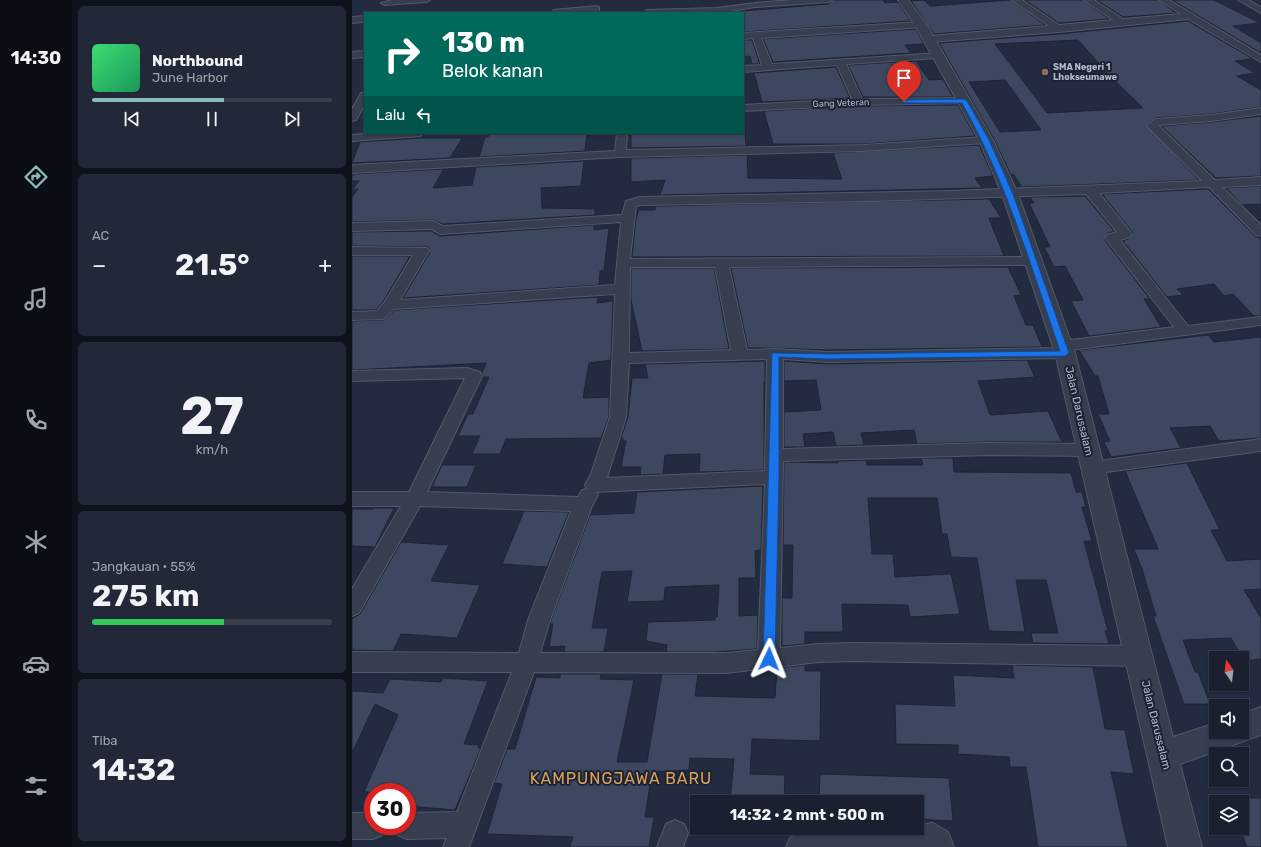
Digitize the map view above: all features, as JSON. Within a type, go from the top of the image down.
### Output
[{"type":"street","points":[[382,12],[386,2],[426,0]]},
{"type":"street","points":[[575,12],[596,11],[597,0]]},
{"type":"street","points":[[655,12],[678,9],[717,12],[754,2],[828,0]]},
{"type":"street","name":"Jalan Darussalam","points":[[904,0],[929,40],[986,140],[1010,194],[1064,350],[1164,755],[1185,847]]},
{"type":"street","points":[[1019,0],[1059,29]]},
{"type":"street","points":[[1088,0],[1123,23]]},
{"type":"street","points":[[1163,0],[1261,59]]},
{"type":"street","points":[[1242,0],[1261,10]]},
{"type":"street","points":[[744,36],[929,40],[1191,16]]},
{"type":"street","points":[[352,20],[364,19]]},
{"type":"street","points":[[756,35],[768,67]]},
{"type":"street","points":[[744,69],[840,62],[929,40]]},
{"type":"street","points":[[1243,48],[1255,46]]},
{"type":"street","points":[[352,55],[364,54]]},
{"type":"street","points":[[840,62],[858,102]]},
{"type":"street","points":[[352,118],[362,97]]},
{"type":"street","name":"Gang Veteran","points":[[744,107],[858,102],[964,101]]},
{"type":"street","points":[[1261,112],[1153,123],[1152,125],[1261,232]]},
{"type":"street","points":[[352,138],[406,134]]},
{"type":"street","points":[[620,154],[622,134]]},
{"type":"street","points":[[352,170],[620,154],[863,148],[986,140]]},
{"type":"street","points":[[416,828],[460,836],[527,661],[539,620],[583,504],[600,474],[618,417],[623,263],[630,204],[640,201],[830,199],[1010,194],[1261,181]]},
{"type":"street","points":[[1090,190],[1125,234],[1112,238],[1185,332]]},
{"type":"street","points":[[352,227],[434,225],[440,230],[628,218]]},
{"type":"street","points":[[352,251],[422,252],[390,305],[382,314],[378,316],[352,316]]},
{"type":"street","points":[[623,263],[1034,261]]},
{"type":"street","points":[[721,262],[740,355]]},
{"type":"street","points":[[390,305],[622,289]]},
{"type":"street","points":[[621,358],[775,354],[828,357],[1064,350],[1261,321]]},
{"type":"street","points":[[769,659],[774,477],[775,354]]},
{"type":"street","points":[[352,376],[468,374],[474,376],[415,499],[352,607]]},
{"type":"street","points":[[774,455],[988,449],[1090,459],[1261,446]]},
{"type":"street","points":[[594,485],[774,477]]},
{"type":"street","points":[[352,499],[415,499],[583,504]]},
{"type":"street","points":[[352,662],[527,661],[726,663],[819,653],[854,652],[1139,656]]},
{"type":"street","points":[[1249,725],[1261,721]]},
{"type":"street","points":[[1164,755],[1210,739]]},
{"type":"street","points":[[352,826],[364,826]]},
{"type":"street","points":[[799,847],[933,836],[939,841],[941,847]]},
{"type":"building","points":[[833,0],[883,0],[885,3],[898,2],[911,21],[744,32],[743,11],[828,4]]},
{"type":"building","points":[[924,0],[930,6],[1011,0],[1045,25],[934,34],[911,1]]},
{"type":"building","points":[[1025,0],[1083,0],[1109,19],[1059,23]]},
{"type":"building","points":[[1097,0],[1158,0],[1176,13],[1123,17]]},
{"type":"building","points":[[1172,0],[1214,0],[1260,23],[1233,26],[1261,43],[1261,53]]},
{"type":"building","points":[[1188,21],[1253,59],[1235,61],[1255,73],[1237,76],[1261,90],[1261,107],[1211,114],[1156,118],[1146,125],[1199,180],[1022,187],[1013,174],[1011,175],[994,139],[939,43],[1059,34]],"holes":[[[1078,40],[1111,77],[1143,108],[1047,113],[995,44]],[[1005,80],[1041,130],[1000,132],[969,82]]]},
{"type":"building","points":[[916,29],[924,44],[905,45],[911,53],[773,62],[763,39]]},
{"type":"building","points":[[744,40],[752,40],[760,64],[752,64],[750,56],[744,57]]},
{"type":"building","points":[[916,61],[929,80],[943,79],[953,97],[863,97],[848,65]]},
{"type":"building","points":[[836,67],[850,98],[762,102],[754,73]]},
{"type":"building","points":[[958,105],[975,136],[863,144],[773,144],[764,111],[858,106]]},
{"type":"building","points":[[1261,116],[1261,176],[1216,178],[1161,126],[1211,122]]},
{"type":"building","points":[[745,133],[746,146],[631,148],[631,134]]},
{"type":"building","points":[[489,134],[587,134],[585,151],[479,157],[485,137],[488,137]]},
{"type":"building","points":[[420,138],[462,138],[450,158],[352,163],[360,142]]},
{"type":"building","points":[[979,145],[993,176],[975,178],[982,188],[660,195],[665,180],[631,182],[631,158],[747,155],[748,178],[842,179],[833,153]]},
{"type":"building","points":[[584,161],[581,186],[541,188],[542,208],[595,209],[595,215],[443,224],[434,220],[352,222],[352,197],[358,189],[352,190],[359,181],[352,181],[352,174],[444,169],[433,188],[472,185],[476,167]]},
{"type":"building","points":[[1261,186],[1261,204],[1242,205],[1226,188]]},
{"type":"building","points":[[1208,189],[1255,236],[1261,239],[1261,316],[1254,316],[1233,294],[1224,296],[1214,284],[1177,289],[1183,295],[1167,297],[1123,241],[1130,238],[1133,233],[1102,194]]},
{"type":"building","points":[[1085,196],[1114,231],[1107,234],[1104,239],[1150,299],[1144,299],[1161,327],[1089,336],[1071,301],[1083,300],[1065,266],[1054,267],[1044,247],[1050,247],[1029,203],[1034,203],[1030,197]]},
{"type":"building","points":[[989,199],[1001,218],[989,218],[1004,256],[632,257],[636,219],[639,210],[655,210],[656,206]]},
{"type":"building","points":[[594,225],[594,230],[609,228],[604,270],[600,271],[599,285],[403,298],[430,252],[428,247],[352,246],[352,232],[431,231],[440,236]]},
{"type":"building","points":[[352,256],[410,256],[383,302],[376,310],[352,310]]},
{"type":"building","points":[[1008,267],[1021,295],[1014,296],[1026,325],[1033,325],[1042,347],[828,350],[748,348],[731,268]]},
{"type":"building","points":[[631,268],[714,268],[729,349],[642,351],[631,300]]},
{"type":"building","points":[[598,297],[597,303],[613,301],[611,360],[589,363],[583,398],[609,397],[609,417],[601,438],[506,439],[500,454],[472,454],[480,436],[458,436],[468,414],[473,414],[489,377],[483,377],[482,373],[486,363],[352,370],[352,321],[383,320],[395,310]]},
{"type":"building","points":[[1208,335],[1214,342],[1261,337],[1261,438],[1219,441],[1210,426],[1170,428],[1181,448],[1111,457],[1104,442],[1110,441],[1098,414],[1109,414],[1098,376],[1095,376],[1079,350]]},
{"type":"building","points":[[1027,360],[1035,377],[978,381],[990,415],[1048,411],[1062,442],[917,444],[914,430],[861,433],[864,445],[836,446],[833,432],[803,434],[805,447],[784,447],[784,412],[821,410],[816,380],[784,381],[784,361],[828,364]]},
{"type":"building","points":[[765,361],[764,470],[699,472],[700,454],[665,455],[663,474],[640,475],[641,467],[621,467],[626,441],[623,441],[623,438],[621,438],[628,417],[632,378],[648,378],[645,364]]},
{"type":"building","points":[[921,458],[953,458],[954,472],[1071,473],[1076,492],[1082,492],[1086,507],[1082,507],[1092,541],[1084,541],[1108,631],[1105,631],[1109,644],[1033,643],[1031,633],[1058,633],[1046,580],[1016,580],[1025,632],[989,631],[977,558],[951,557],[947,534],[942,534],[937,498],[868,498],[872,554],[893,554],[895,577],[951,574],[960,614],[910,617],[908,605],[842,604],[843,632],[805,632],[805,644],[782,646],[782,598],[792,598],[793,545],[783,545],[784,462],[838,463],[838,461],[866,460],[867,465],[923,465]]},
{"type":"building","points":[[1187,463],[1220,530],[1211,530],[1227,561],[1261,559],[1261,589],[1244,590],[1261,618],[1261,659],[1249,660],[1249,651],[1238,651],[1231,638],[1183,640],[1195,672],[1198,672],[1209,704],[1184,704],[1153,616],[1156,616],[1142,569],[1134,549],[1158,549],[1125,471]]},
{"type":"building","points":[[442,465],[476,465],[467,487],[432,487]]},
{"type":"building","points":[[763,486],[761,550],[755,551],[756,578],[739,578],[739,616],[758,615],[757,649],[714,652],[666,652],[667,645],[646,641],[648,622],[715,620],[715,617],[717,617],[719,585],[665,587],[664,601],[627,602],[632,571],[602,572],[592,628],[608,628],[604,652],[564,652],[565,646],[549,647],[553,624],[550,624],[551,620],[590,515],[634,513],[637,492]]},
{"type":"building","points":[[394,508],[375,547],[352,546],[352,509]]},
{"type":"building","points":[[524,511],[569,512],[547,567],[502,564]]},
{"type":"building","points":[[401,542],[449,545],[431,581],[480,585],[457,638],[401,634],[393,651],[352,650],[352,619],[360,614]]},
{"type":"building","points":[[805,665],[805,671],[821,671],[820,741],[752,739],[750,774],[785,775],[784,795],[731,795],[734,759],[690,758],[689,770],[652,772],[645,817],[654,817],[649,847],[570,847],[573,837],[487,834],[502,784],[494,783],[507,749],[515,749],[536,677],[560,678],[560,674],[601,674],[600,679],[634,680],[617,762],[647,762],[662,674],[698,674],[695,696],[775,698],[777,668]]},
{"type":"building","points":[[1012,665],[1093,667],[1105,729],[1125,730],[1134,774],[1111,772],[1128,847],[1038,847],[1026,767],[1010,767],[1009,757],[958,754],[958,745],[896,744],[895,704],[955,706],[953,675],[1014,678]]},
{"type":"building","points":[[443,678],[488,681],[464,744],[479,745],[478,748],[481,748],[455,810],[416,807],[416,783],[368,783],[398,715],[375,704],[352,753],[352,691],[383,693],[390,679],[441,682]]},
{"type":"building","points":[[820,774],[949,778],[953,821],[924,819],[924,795],[819,795]]},
{"type":"building","points":[[1249,798],[1261,798],[1261,847],[1247,847],[1243,835],[1249,835]]},
{"type":"place","name":"SMA Negeri 1 Lhokseumawe","points":[[1045,72]]},
{"type":"district","name":"KAMPUNGJAWA BARU","points":[[621,778]]},
{"type":"route","points":[[769,659],[774,477],[775,354],[828,357],[1065,353],[1010,194],[986,140],[964,101],[904,102]]}]
